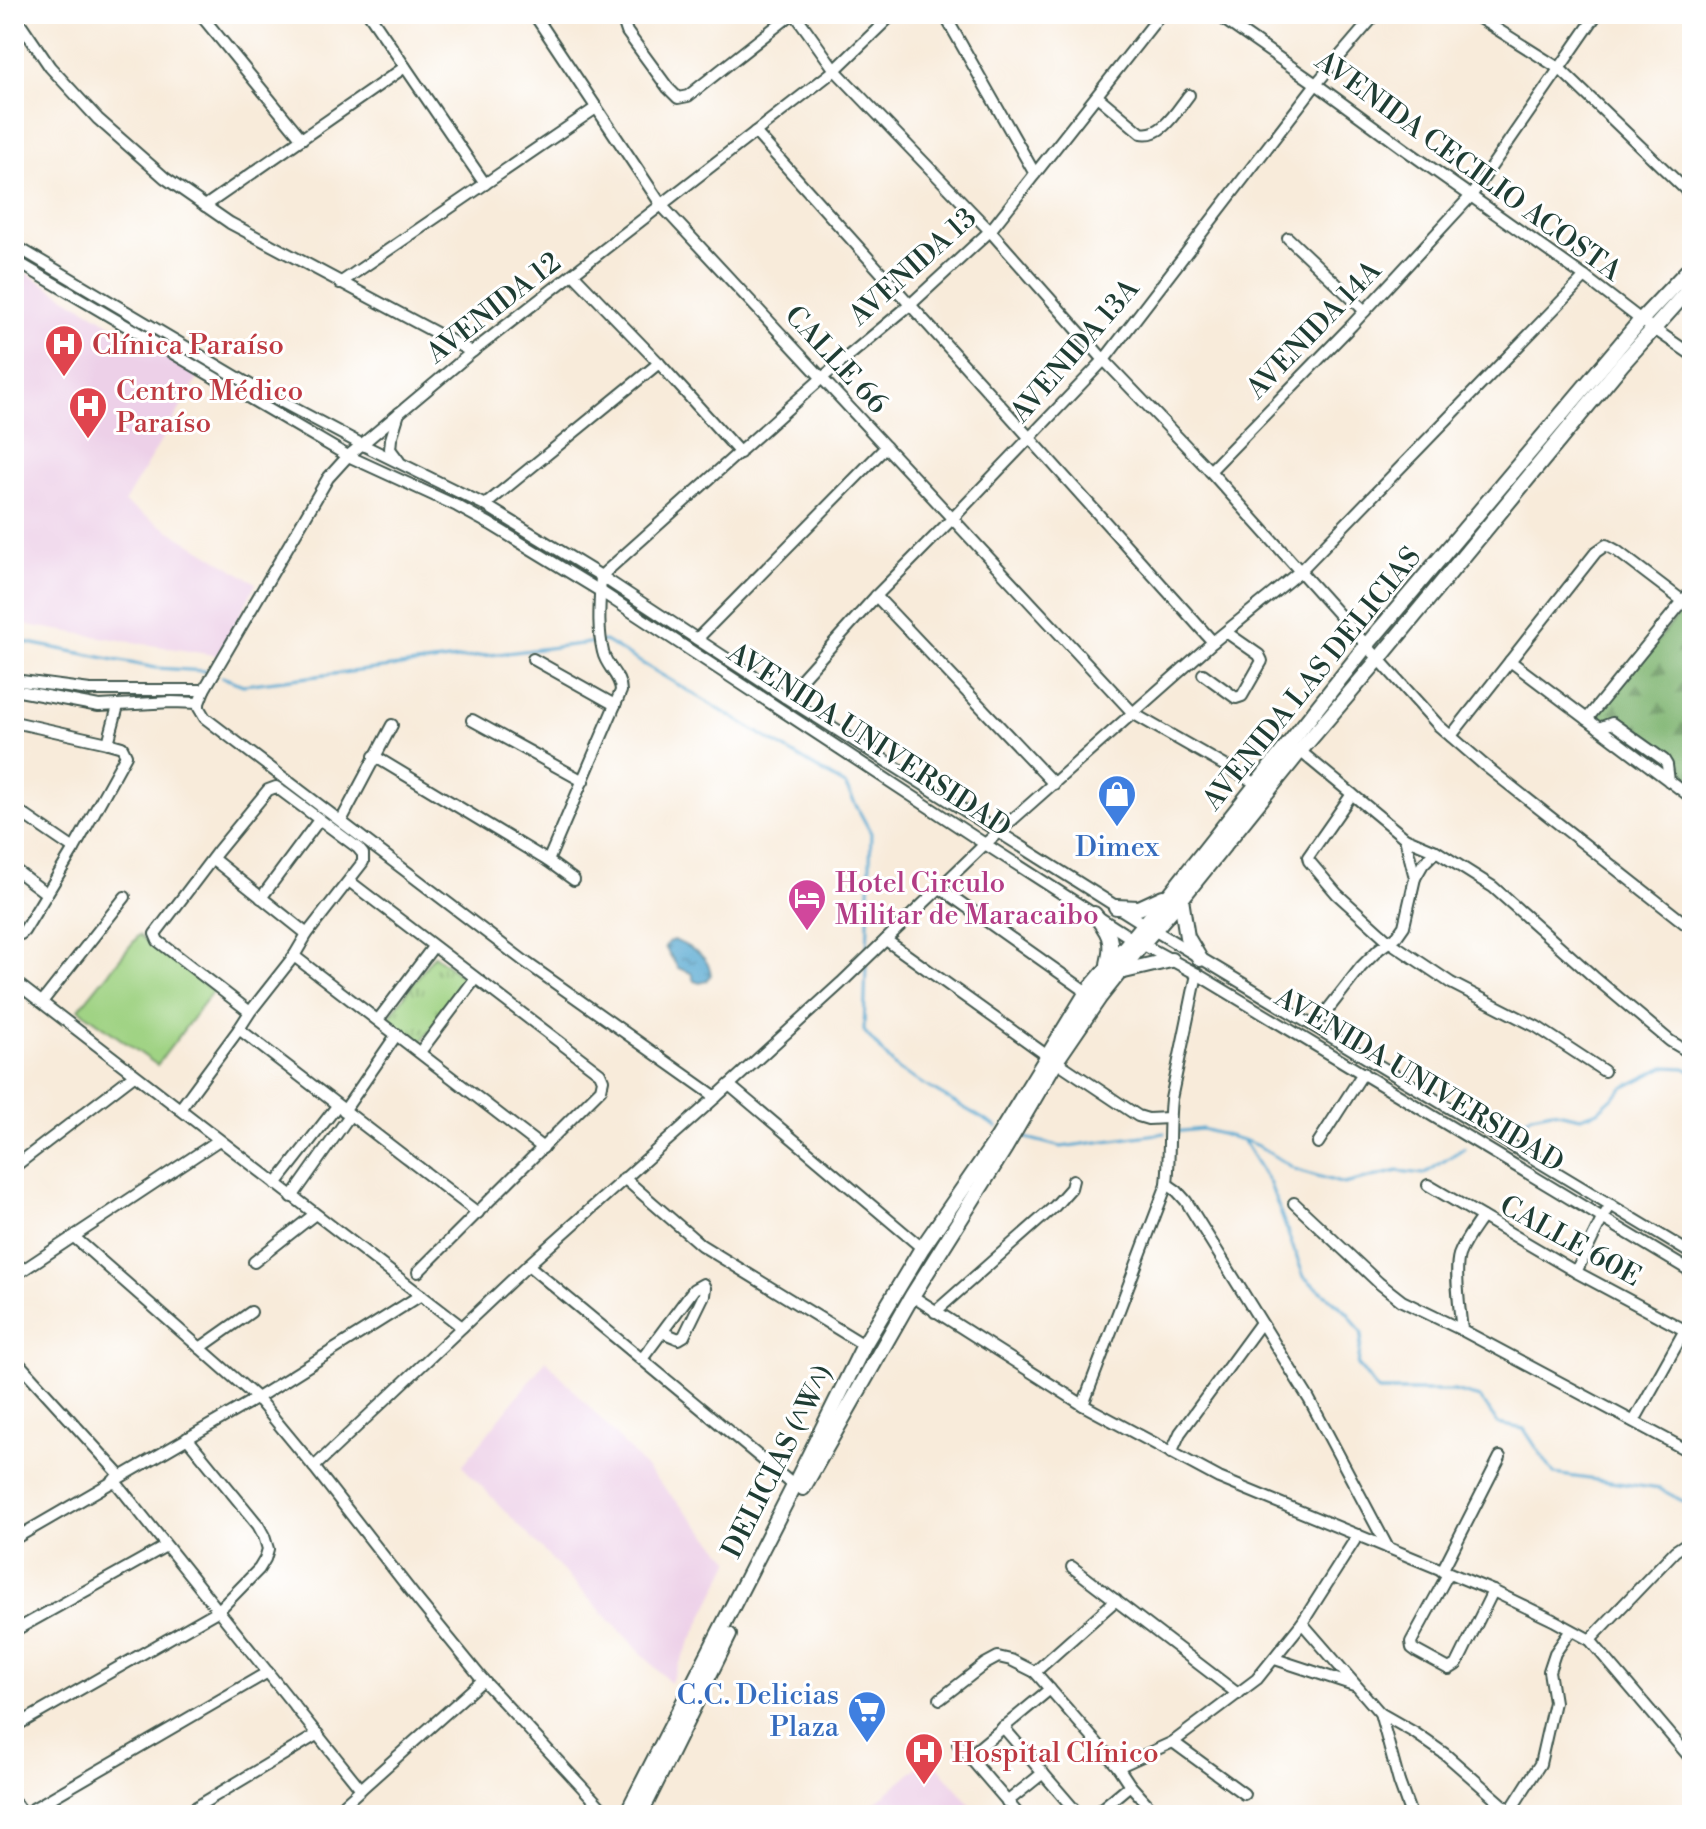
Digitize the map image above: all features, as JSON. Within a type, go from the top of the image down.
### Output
[{"type":"main road","name":"AVENIDA LAS DELICIAS","points":[[1000,1145],[1052,1059],[1087,992],[1114,970],[1176,896],[1257,784],[1366,646],[1641,320],[1692,266]]},
{"type":"main road","points":[[1116,907],[1139,908],[1176,896],[1378,660],[1622,364],[1692,286]]},
{"type":"main road","points":[[1176,896],[1199,966]]},
{"type":"main road","points":[[1052,1059],[1099,998],[1114,970],[1108,931],[1094,914]]},
{"type":"main road","points":[[1114,970],[1171,960]]},
{"type":"main road","name":"DELICIAS (^W^)","points":[[640,1815],[864,1345],[922,1248],[1000,1145]]},
{"type":"main road","name":"DELICIAS (^W^)","points":[[626,1815],[798,1489],[1000,1145]]},
{"type":"street","points":[[14,14],[50,67],[98,119],[165,178],[230,223],[472,352]]},
{"type":"street","points":[[200,14],[302,139]]},
{"type":"street","points":[[369,14],[485,184]]},
{"type":"street","name":"CALLE 66","points":[[534,14],[662,206],[1134,714],[1257,784]]},
{"type":"street","points":[[634,14],[624,23],[627,32],[678,98],[688,96],[794,14],[835,70],[990,231],[1439,726],[1692,929]]},
{"type":"street","name":"AVENIDA 12","points":[[199,703],[328,478],[348,456],[472,352],[835,70],[893,14]]},
{"type":"street","points":[[944,14],[1035,174]]},
{"type":"street","name":"AVENIDA 13","points":[[601,576],[990,231],[1161,14]]},
{"type":"street","name":"AVENIDA CECILIO ACOSTA","points":[[1216,14],[1692,355]]},
{"type":"street","name":"AVENIDA 13A","points":[[785,697],[876,596],[1104,360],[1316,84],[1376,14]]},
{"type":"street","points":[[1473,14],[1560,69],[1692,196]]},
{"type":"street","name":"AVENIDA 14A","points":[[1210,471],[1471,196],[1597,14]]},
{"type":"street","points":[[205,206],[405,67]]},
{"type":"street","points":[[1097,96],[1141,133],[1150,135],[1159,131],[1189,95]]},
{"type":"street","points":[[340,283],[596,108]]},
{"type":"street","points":[[755,132],[1213,642]]},
{"type":"street","points":[[1288,238],[1365,311]]},
{"type":"street","name":"AVENIDA UNIVERSIDAD","points":[[14,245],[252,386],[485,505],[1149,927],[1199,966],[1363,1073],[1692,1272]]},
{"type":"street","name":"AVENIDA UNIVERSIDAD","points":[[14,260],[348,456],[457,506],[600,591],[1136,941],[1171,960],[1199,966],[1315,1026],[1692,1254]]},
{"type":"street","points":[[574,275],[740,453]]},
{"type":"street","points":[[314,1467],[528,1265],[864,961],[985,844],[1213,642],[1299,572],[1585,277]]},
{"type":"street","points":[[485,505],[659,363]]},
{"type":"street","points":[[399,413],[390,449],[400,463]]},
{"type":"street","points":[[697,639],[886,447]]},
{"type":"street","points":[[1451,736],[1596,552],[1606,545],[1688,605]]},
{"type":"street","points":[[548,861],[621,691],[621,683],[603,655],[599,635],[601,576]]},
{"type":"street","points":[[1587,719],[1688,605],[1692,590]]},
{"type":"street","points":[[876,596],[1054,784]]},
{"type":"street","points":[[1203,674],[1236,698],[1242,696],[1262,661],[1259,655],[1226,632]]},
{"type":"street","points":[[533,659],[615,705]]},
{"type":"street","points":[[1510,661],[1692,798]]},
{"type":"street","points":[[14,680],[90,690],[204,690]]},
{"type":"street","points":[[14,690],[82,704],[199,703],[205,718],[524,961],[716,1097]]},
{"type":"street","points":[[108,743],[118,706]]},
{"type":"street","points":[[472,720],[583,781]]},
{"type":"street","points":[[14,722],[122,747],[126,755],[24,931],[14,934]]},
{"type":"street","points":[[341,821],[392,725]]},
{"type":"street","points":[[1300,751],[1405,838],[1436,851],[1493,887],[1670,1041],[1692,1054]]},
{"type":"street","points":[[374,756],[548,861],[574,880]]},
{"type":"street","points":[[180,1109],[363,862],[363,854],[358,848],[276,787],[268,790],[156,930],[155,938],[250,1012]]},
{"type":"street","points":[[1352,794],[1308,857],[1337,894],[1390,942],[1451,983],[1537,1027],[1604,1071]]},
{"type":"street","points":[[14,808],[74,849]]},
{"type":"street","points":[[261,898],[319,820]]},
{"type":"street","points":[[1405,838],[1415,878]]},
{"type":"street","points":[[1315,1026],[1361,967],[1397,936],[1404,926],[1415,878],[1436,851]]},
{"type":"street","points":[[213,859],[307,934]]},
{"type":"street","points":[[14,869],[47,894]]},
{"type":"street","points":[[349,881],[600,1073],[603,1080],[601,1089],[418,1272]]},
{"type":"street","points":[[940,888],[1087,992]]},
{"type":"street","points":[[42,1002],[125,897]]},
{"type":"street","points":[[885,941],[1138,1116],[1169,1122]]},
{"type":"street","points":[[378,1020],[433,947]]},
{"type":"street","points":[[294,956],[543,1148]]},
{"type":"street","points":[[1083,1405],[1167,1184],[1169,1122],[1176,1068],[1199,966]]},
{"type":"street","points":[[420,1052],[475,979]]},
{"type":"street","points":[[14,981],[462,1327]]},
{"type":"street","points":[[239,1029],[478,1213]]},
{"type":"street","points":[[292,1197],[343,1110],[397,1034]]},
{"type":"street","points":[[1318,1143],[1363,1073]]},
{"type":"street","points":[[14,1167],[134,1075]]},
{"type":"street","points":[[729,1085],[922,1248]]},
{"type":"street","points":[[276,1184],[343,1110]]},
{"type":"street","points":[[15,1272],[74,1237],[219,1140]]},
{"type":"street","points":[[624,1178],[701,1245],[864,1345]]},
{"type":"street","points":[[935,1312],[1055,1206],[1071,1188],[1073,1180]]},
{"type":"street","points":[[1167,1184],[1186,1201],[1309,1399],[1388,1548]]},
{"type":"street","name":"CALLE 60E","points":[[1428,1185],[1576,1272],[1688,1332]]},
{"type":"street","points":[[1294,1203],[1402,1301],[1692,1453]]},
{"type":"street","points":[[1576,1272],[1611,1205]]},
{"type":"street","points":[[254,1262],[315,1214]]},
{"type":"street","points":[[1462,1330],[1458,1258],[1482,1217]]},
{"type":"street","points":[[74,1237],[257,1398],[483,1680],[608,1815]]},
{"type":"street","points":[[528,1265],[798,1489]]},
{"type":"street","points":[[642,1359],[662,1332],[694,1289],[703,1284],[704,1295],[684,1336],[679,1339],[662,1332]]},
{"type":"street","points":[[14,1539],[257,1398],[421,1295]]},
{"type":"street","points":[[912,1296],[1083,1405],[1232,1484],[1493,1591],[1590,1640],[1692,1760]]},
{"type":"street","points":[[200,1348],[251,1312]]},
{"type":"street","points":[[1171,1453],[1180,1433],[1260,1324]]},
{"type":"street","points":[[1634,1421],[1688,1332]]},
{"type":"street","points":[[14,1358],[118,1478],[166,1546],[361,1789]]},
{"type":"street","points":[[14,1727],[219,1610],[259,1569],[268,1549],[258,1525],[187,1438]]},
{"type":"street","points":[[1493,1591],[1457,1664],[1449,1669],[1412,1648],[1411,1642],[1500,1457]]},
{"type":"street","points":[[1118,1767],[1173,1742],[1257,1679],[1302,1623],[1358,1535]]},
{"type":"street","points":[[1590,1640],[1675,1551],[1692,1543]]},
{"type":"street","points":[[14,1631],[166,1546]]},
{"type":"street","points":[[1072,1567],[1238,1694]]},
{"type":"street","points":[[1035,1672],[1116,1600]]},
{"type":"street","points":[[1302,1623],[1380,1713],[1445,1754],[1511,1813],[1540,1764],[1554,1702],[1549,1671],[1555,1653],[1571,1630]]},
{"type":"street","points":[[940,1699],[998,1657],[1035,1672],[1157,1815]]},
{"type":"street","points":[[1275,1659],[1356,1685]]},
{"type":"street","points":[[14,1802],[24,1815],[268,1672]]},
{"type":"street","points":[[332,1815],[483,1680]]},
{"type":"street","points":[[969,1756],[1050,1689]]},
{"type":"street","points":[[1380,1713],[1411,1815]]},
{"type":"street","points":[[1003,1727],[1079,1815]]},
{"type":"street","points":[[183,1815],[318,1734]]},
{"type":"street","points":[[1173,1742],[1244,1794]]},
{"type":"street","points":[[958,1744],[1019,1815]]},
{"type":"street","points":[[1007,1802],[1043,1773]]},
{"type":"street","points":[[1094,1815],[1130,1785]]},
{"type":"shaded area","name":"Centro Médico Paraíso","points":[[14,266],[199,377],[124,503],[256,583],[220,656],[14,623]]},
{"type":"shaded area","points":[[546,1360],[731,1560],[670,1683],[462,1466]]},
{"type":"shaded area","name":"Hospital Clínico","points":[[930,1757],[979,1815],[860,1815]]},
{"type":"green space","points":[[1684,608],[1692,614],[1692,791],[1594,718]]},
{"type":"green space","points":[[139,935],[213,991],[157,1065],[79,1009]]},
{"type":"green space","points":[[434,955],[467,980],[419,1045],[386,1021]]},
{"type":"water","points":[[674,940],[703,957],[710,968],[711,975],[707,981],[694,981],[691,973],[678,968],[665,947]]},
{"type":"waterway","points":[[14,640],[156,668],[206,671]]},
{"type":"waterway","points":[[222,677],[243,685],[605,641],[845,785],[871,833],[867,953]]},
{"type":"waterway","points":[[866,964],[864,1031],[897,1069],[997,1127]]},
{"type":"waterway","points":[[1512,1129],[1532,1115],[1552,1111],[1581,1117],[1598,1111],[1623,1088],[1665,1067],[1685,1068],[1692,1072]]},
{"type":"waterway","points":[[1172,1132],[1202,1129],[1243,1140],[1270,1184],[1304,1277],[1348,1313],[1362,1334],[1358,1365],[1378,1391],[1454,1391],[1480,1398],[1498,1424],[1524,1429],[1554,1474],[1660,1489],[1692,1506]]},
{"type":"waterway","points":[[1019,1136],[1061,1147],[1165,1133]]},
{"type":"waterway","points":[[1244,1140],[1297,1170],[1344,1184],[1398,1171],[1424,1174],[1464,1148]]},
{"type":"place","name":"Clínica Paraíso","points":[[64,378]]},
{"type":"place","name":"Centro Médico Paraíso","points":[[88,440]]},
{"type":"place","name":"Dimex","points":[[1117,828]]},
{"type":"place","name":"Hotel Circulo Militar de Maracaibo","points":[[807,932]]},
{"type":"place","name":"C.C. Delicias Plaza","points":[[867,1744]]},
{"type":"place","name":"Hospital Clínico","points":[[924,1786]]}]
